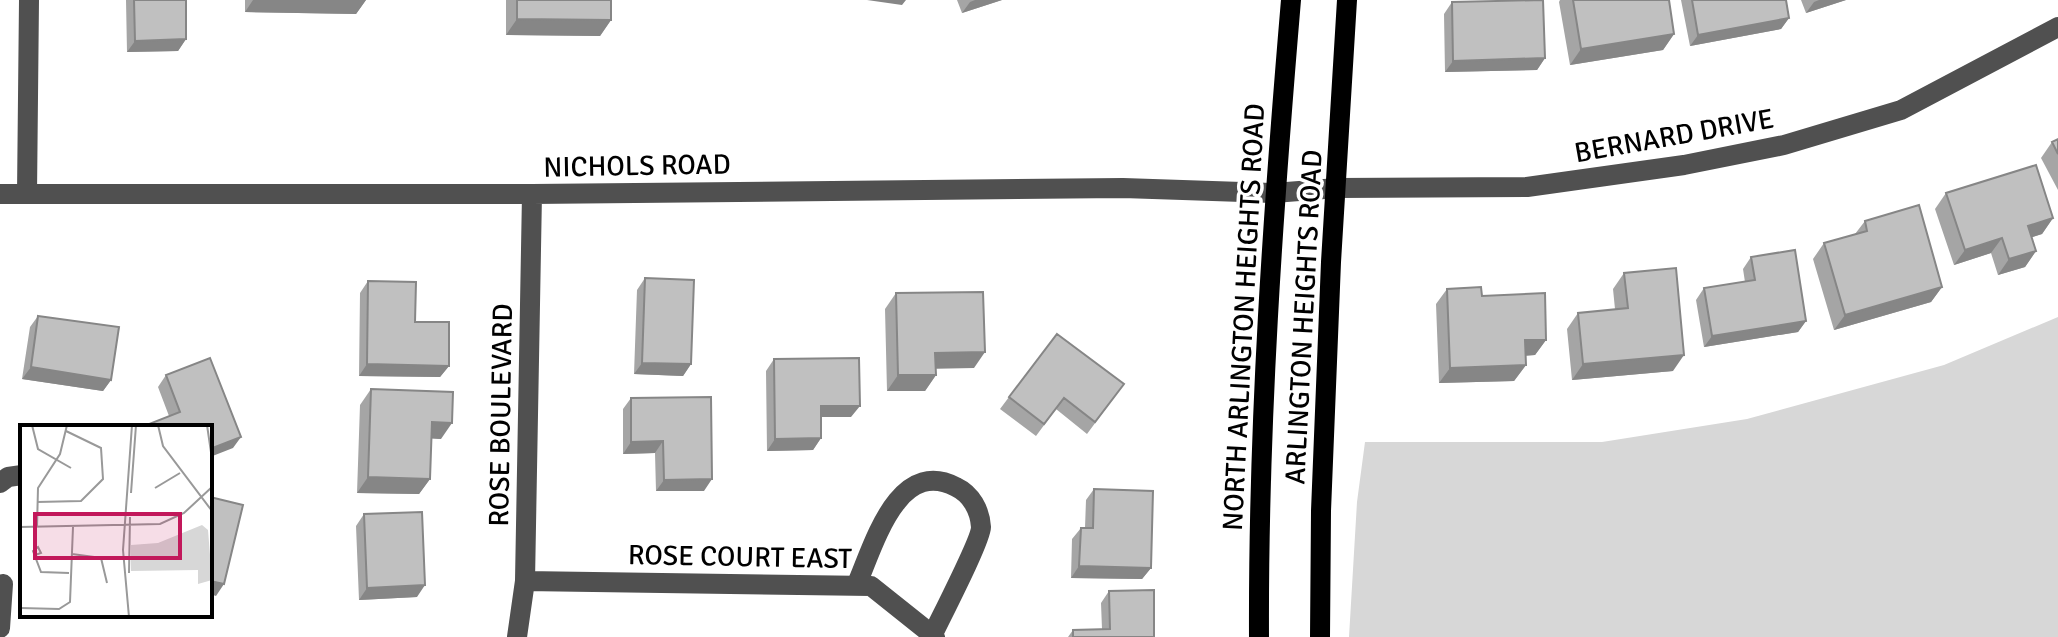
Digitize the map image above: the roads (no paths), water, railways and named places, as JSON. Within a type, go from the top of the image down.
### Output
[{"type":"main road","name":"NORTH ARLINGTON HEIGHTS ROAD","points":[[1259,637],[1258,519],[1274,193],[1291,0]]},
{"type":"main road","name":"ARLINGTON HEIGHTS ROAD","points":[[1320,637],[1328,340],[1347,0]]},
{"type":"street","points":[[27,194],[29,0]]},
{"type":"street","name":"BERNARD DRIVE","points":[[1274,193],[1337,188],[1527,187],[1684,165],[1784,145],[1901,110],[2058,27]]},
{"type":"street","name":"NICHOLS ROAD","points":[[0,194],[532,194],[1108,188],[1274,193]]},
{"type":"street","name":"ROSE BOULEVARD","points":[[517,637],[525,581],[532,194]]},
{"type":"street","points":[[0,483],[8,477],[20,475]]},
{"type":"street","points":[[856,586],[893,503],[908,488],[929,481],[957,487],[972,499],[981,530],[934,636]]},
{"type":"street","name":"ROSE COURT EAST","points":[[525,581],[871,586],[934,636]]},
{"type":"street","points":[[0,628],[8,585]]}]
